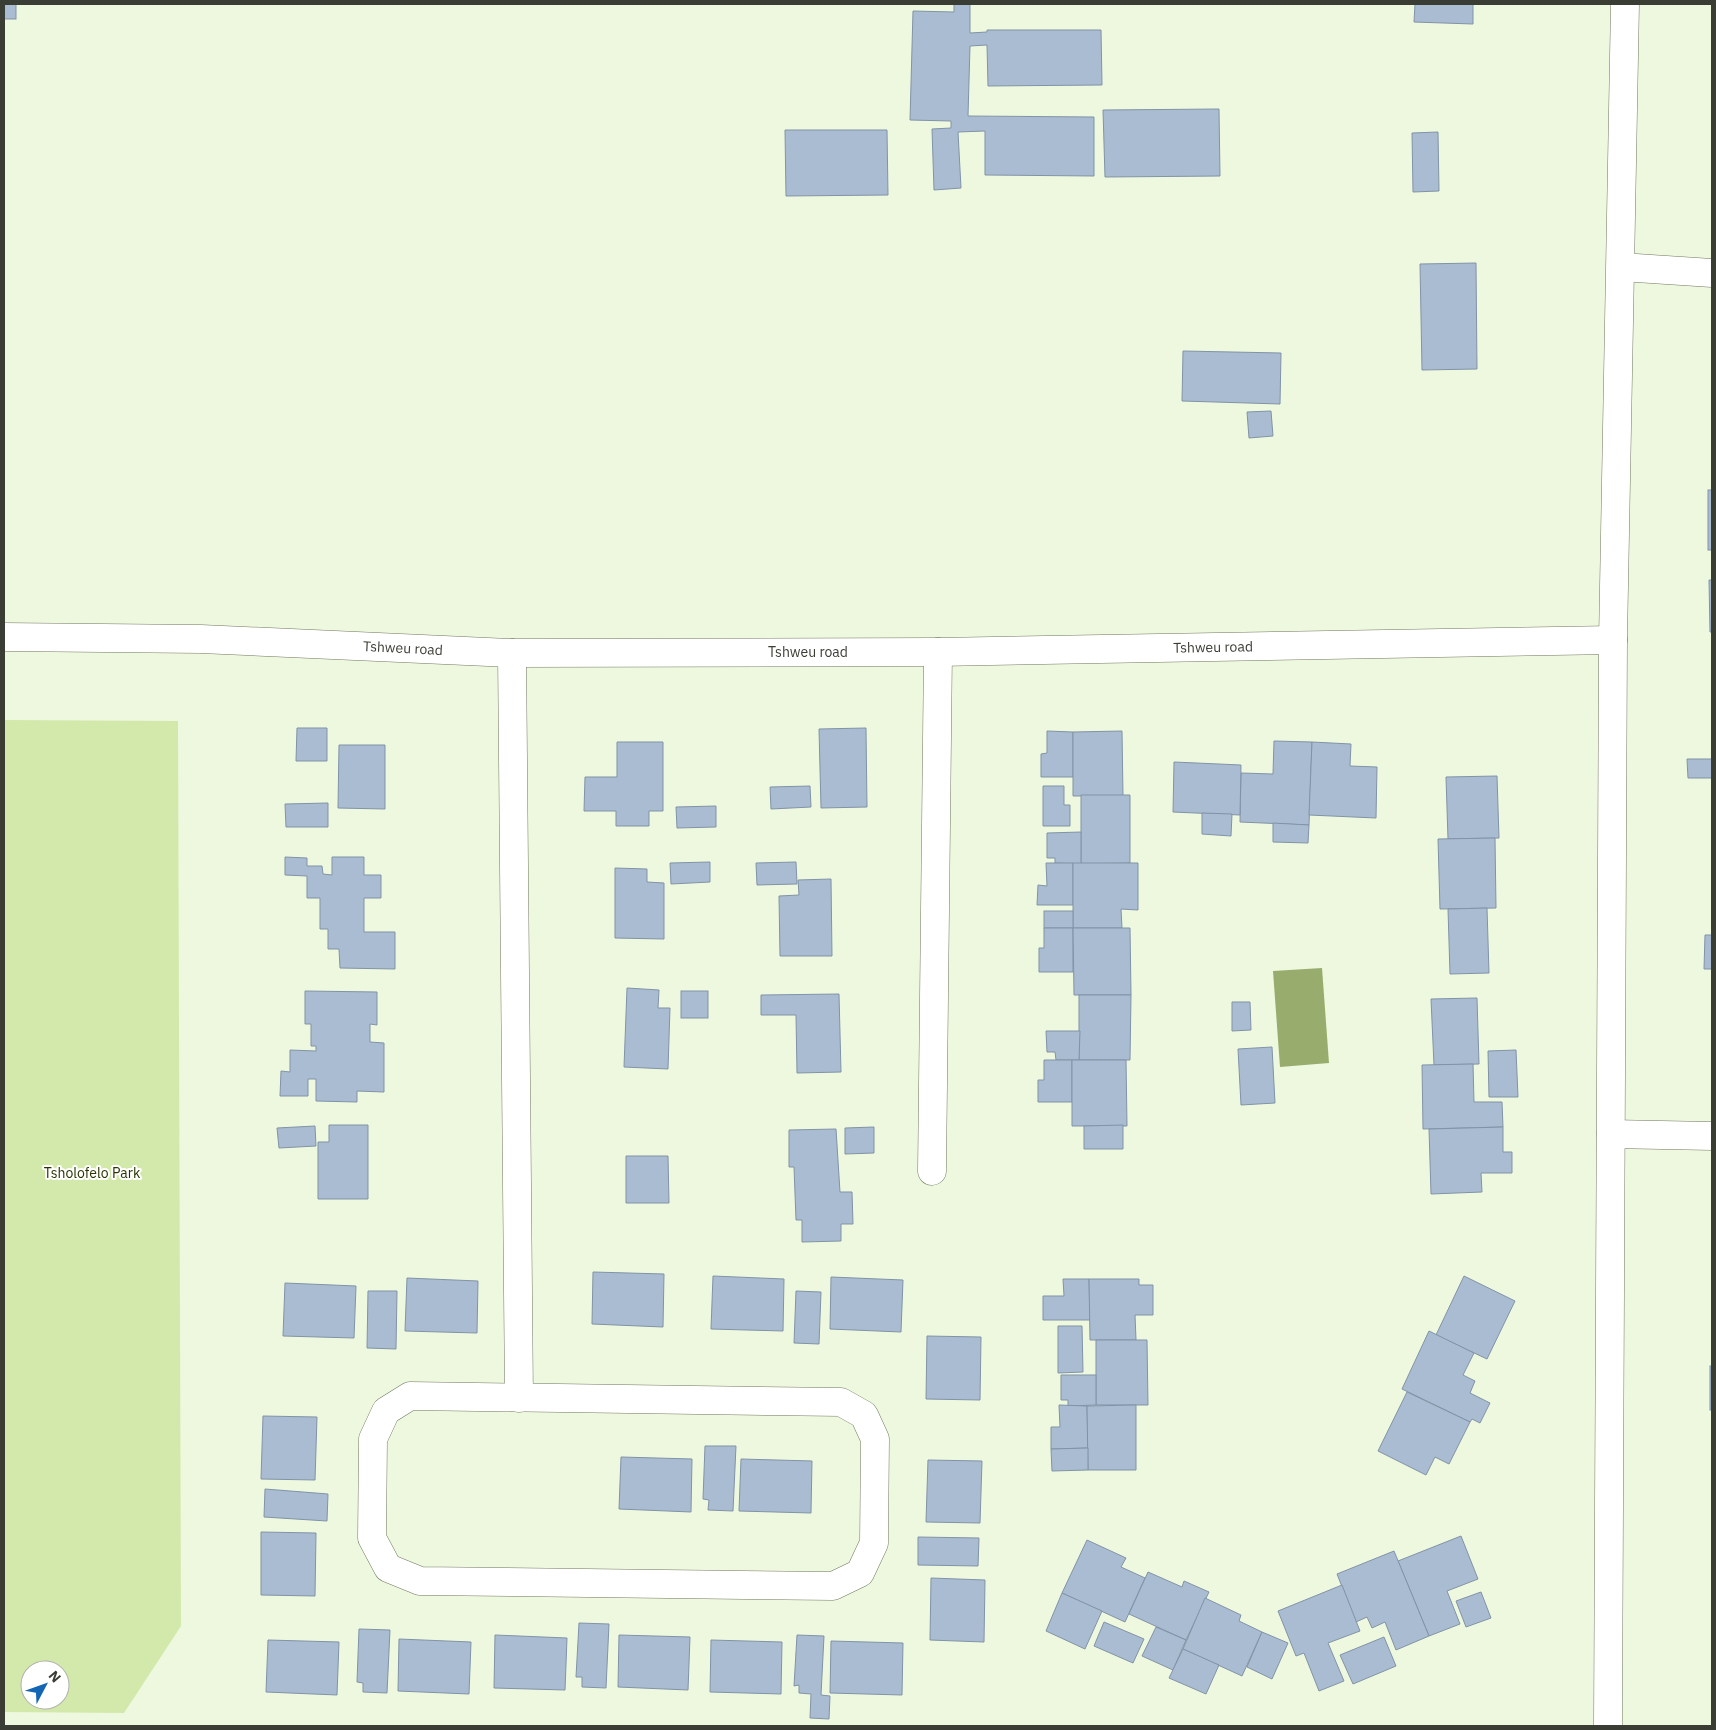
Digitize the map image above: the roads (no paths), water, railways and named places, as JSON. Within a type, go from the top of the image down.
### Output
[{"type":"street","points":[[1608,1726],[1613,640],[1625,4]]},
{"type":"street","points":[[1621,267],[1712,273]]},
{"type":"street","name":"Tshweu road","points":[[4,637],[201,639],[512,653],[938,652],[1613,640]]},
{"type":"street","points":[[932,1172],[938,652]]},
{"type":"street","points":[[512,653],[519,1398]]},
{"type":"street","points":[[1611,1134],[1712,1136]]},
{"type":"street","points":[[410,1396],[519,1398],[841,1402],[864,1416],[874,1439],[874,1543],[860,1573],[832,1586],[420,1581],[388,1568],[372,1538],[373,1439],[386,1411],[410,1396]]},
{"type":"park label","name":"Tsholofelo Park","points":[[92,1173]]}]
